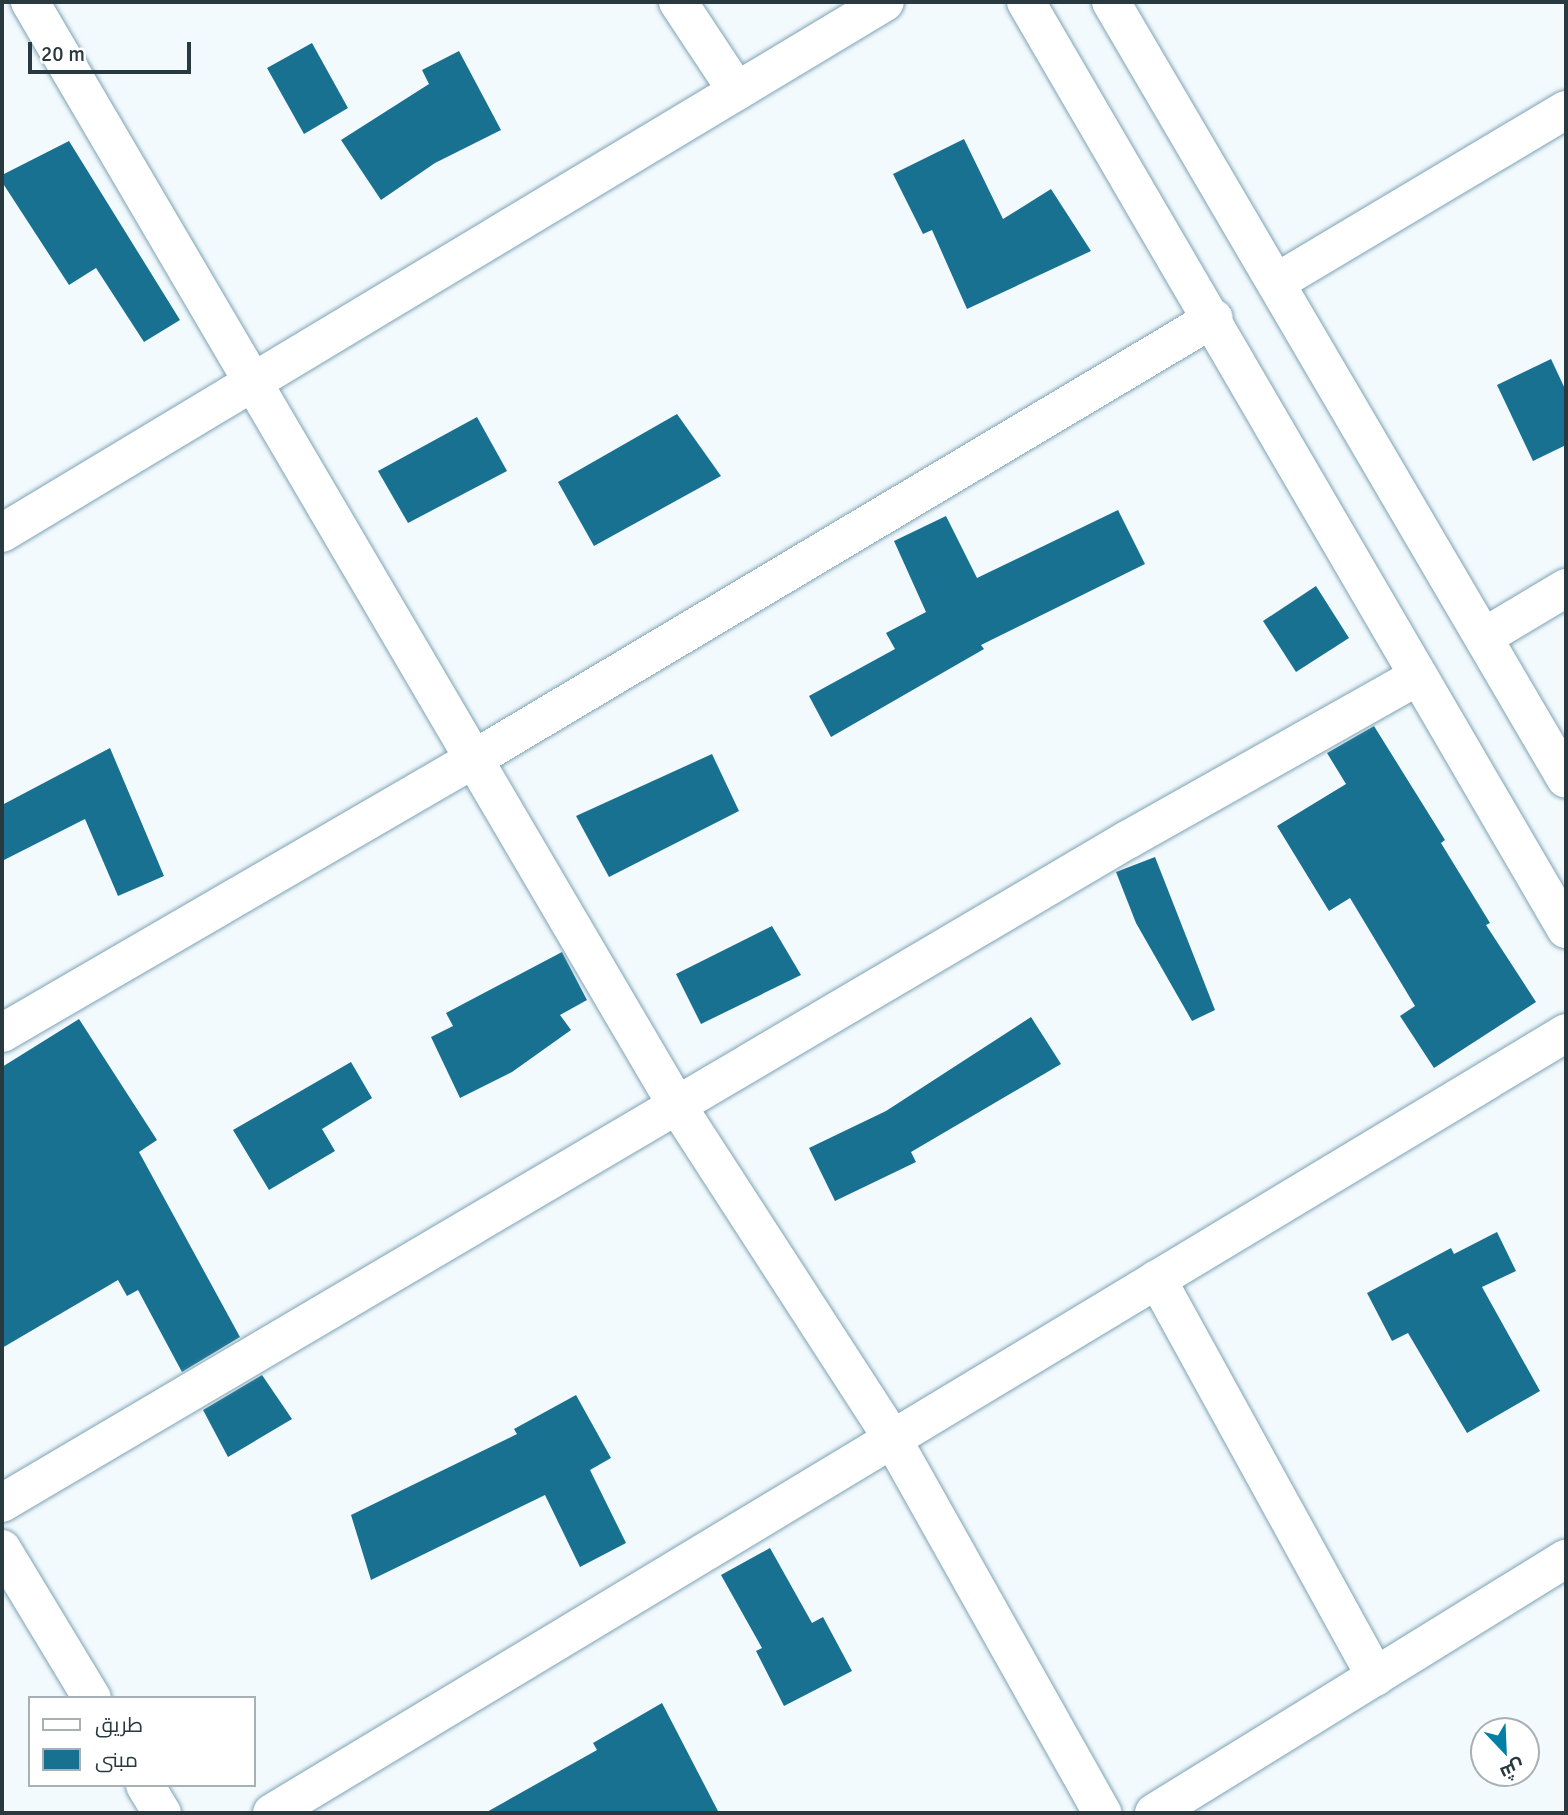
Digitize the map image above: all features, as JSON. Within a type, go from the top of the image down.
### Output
[{"type":"street","points":[[2,18],[30,2],[676,1104],[893,1440],[1102,1813]]},
{"type":"street","points":[[678,2],[737,91]]},
{"type":"street","points":[[2,533],[885,2]]},
{"type":"street","points":[[1026,2],[1214,318],[1566,929]]},
{"type":"street","points":[[1111,2],[1566,779]]},
{"type":"street","points":[[1277,282],[1566,110]]},
{"type":"street","points":[[2,1033],[474,759],[1214,318]]},
{"type":"street","points":[[1484,637],[1566,588]]},
{"type":"street","points":[[2,1503],[1129,839],[1418,676]]},
{"type":"street","points":[[272,1813],[1566,1033]]},
{"type":"street","points":[[1157,1279],[1376,1677]]},
{"type":"street","points":[[2,1549],[91,1696]]},
{"type":"street","points":[[1154,1813],[1566,1559]]},
{"type":"street","points":[[146,1787],[162,1813]]},
{"type":"building","points":[[312,43],[348,108],[304,134],[267,68]]},
{"type":"building","points":[[459,51],[501,130],[435,163],[381,200],[341,140],[429,84],[422,70]]},
{"type":"building","points":[[964,139],[1003,219],[1051,189],[1091,251],[967,309],[932,230],[923,234],[893,174]]},
{"type":"building","points":[[69,141],[180,320],[144,342],[96,268],[69,285],[2,182],[2,175]]},
{"type":"building","points":[[1551,359],[1566,391],[1566,445],[1533,461],[1497,385]]},
{"type":"building","points":[[677,414],[721,476],[594,546],[558,482]]},
{"type":"building","points":[[477,417],[507,471],[408,523],[378,471]]},
{"type":"building","points":[[1118,510],[1145,564],[981,645],[984,649],[831,737],[809,696],[895,649],[886,633],[926,612],[894,541],[946,516],[977,578]]},
{"type":"building","points":[[1316,586],[1349,638],[1296,672],[1263,621]]},
{"type":"building","points":[[1374,726],[1445,840],[1441,843],[1490,923],[1486,925],[1536,1002],[1434,1068],[1400,1016],[1415,1006],[1350,898],[1329,911],[1277,826],[1346,784],[1327,753]]},
{"type":"building","points":[[110,748],[164,876],[118,896],[85,819],[2,861],[2,805]]},
{"type":"building","points":[[712,754],[739,811],[609,877],[576,816]]},
{"type":"building","points":[[1155,857],[1215,1010],[1192,1021],[1136,923],[1116,872]]},
{"type":"building","points":[[772,926],[801,975],[701,1024],[676,974]]},
{"type":"building","points":[[562,952],[587,1000],[560,1015],[571,1030],[512,1072],[460,1098],[431,1037],[453,1026],[446,1013]]},
{"type":"building","points":[[1031,1017],[1061,1064],[911,1152],[916,1162],[835,1201],[809,1148],[886,1111]]},
{"type":"building","points":[[79,1019],[157,1140],[139,1152],[240,1337],[182,1372],[138,1290],[127,1296],[118,1280],[2,1348],[2,1067]]},
{"type":"building","points":[[351,1062],[372,1098],[322,1129],[335,1151],[269,1190],[233,1130]]},
{"type":"building","points":[[1497,1232],[1516,1271],[1482,1287],[1540,1391],[1467,1433],[1408,1333],[1392,1341],[1367,1293],[1451,1248],[1454,1254]]},
{"type":"building","points":[[262,1375],[292,1419],[228,1457],[203,1410]]},
{"type":"building","points":[[576,1395],[611,1458],[590,1470],[626,1543],[580,1567],[545,1495],[371,1580],[351,1515],[517,1434],[514,1429]]},
{"type":"building","points":[[770,1548],[812,1623],[823,1617],[852,1671],[784,1706],[756,1651],[762,1648],[721,1575]]},
{"type":"building","points":[[662,1703],[719,1813],[485,1813],[597,1750],[593,1743]]}]
